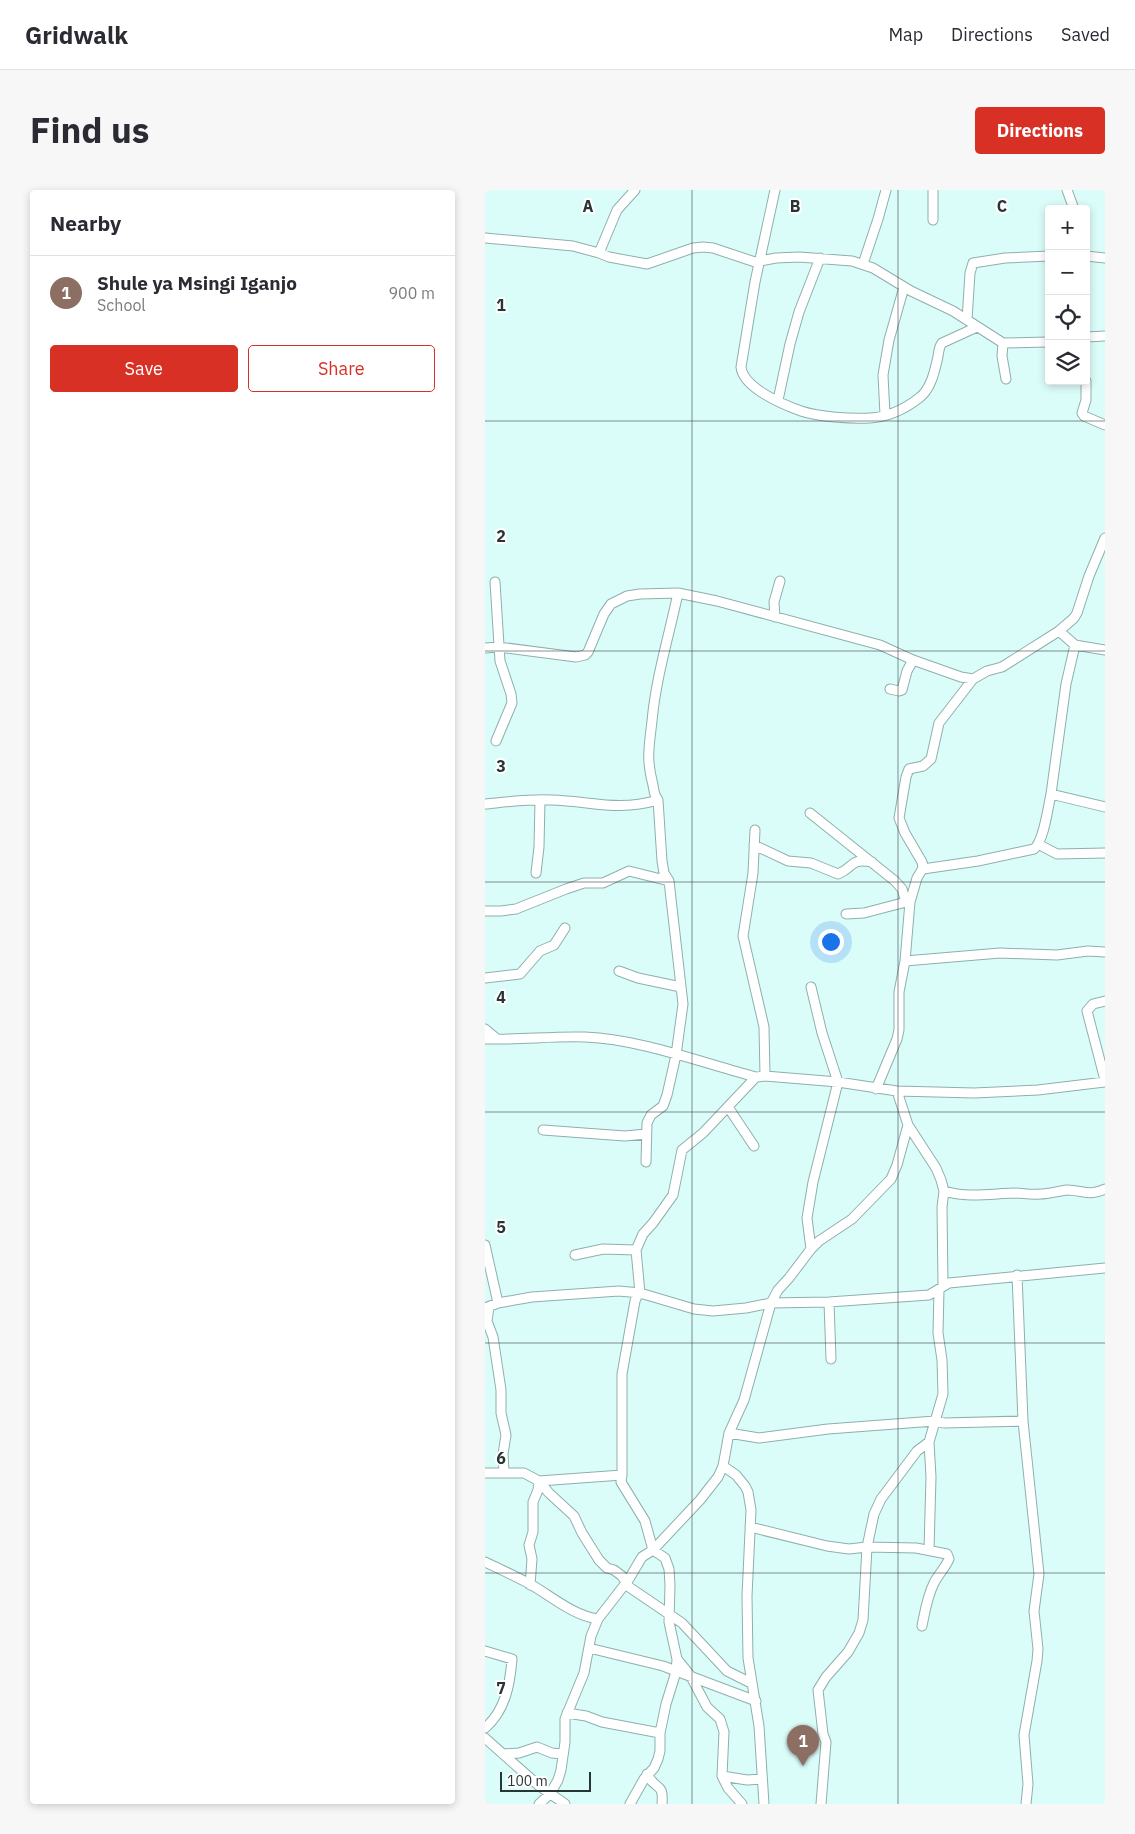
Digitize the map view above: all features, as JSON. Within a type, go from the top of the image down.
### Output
[{"type":"street","points":[[599,253],[617,210],[635,190]]},
{"type":"street","points":[[775,190],[761,262],[755,282],[741,370],[744,377],[753,386],[765,394],[802,411],[829,416],[869,418],[885,415],[901,409],[924,394],[931,379],[942,343],[977,327]]},
{"type":"street","points":[[863,264],[879,220],[886,190]]},
{"type":"street","points":[[933,190],[933,220]]},
{"type":"street","points":[[1067,190],[1073,205]]},
{"type":"street","points":[[485,238],[573,246],[617,259],[649,264],[693,248],[713,248],[748,261],[761,262],[786,258],[820,258],[863,264],[904,287],[953,310],[1003,343],[1045,342]]},
{"type":"street","points":[[967,320],[970,273],[973,263],[1005,258],[1045,256]]},
{"type":"street","points":[[1090,256],[1105,258]]},
{"type":"street","points":[[778,400],[799,312],[820,258]]},
{"type":"street","points":[[885,415],[883,375],[889,340],[904,287]]},
{"type":"street","points":[[1090,337],[1105,336]]},
{"type":"street","points":[[1003,343],[1002,356],[1006,379]]},
{"type":"street","points":[[1086,385],[1086,400],[1082,413],[1084,416],[1105,425]]},
{"type":"street","points":[[923,869],[899,818],[909,769],[923,766],[931,759],[939,724],[973,679],[987,671],[1002,667],[1075,618],[1089,576],[1105,538]]},
{"type":"street","points":[[775,616],[774,602],[779,581]]},
{"type":"street","points":[[495,582],[500,661],[511,694],[511,703],[496,741]]},
{"type":"street","points":[[485,648],[499,647],[576,657],[585,655],[592,646],[604,614],[615,602],[627,596],[640,594],[678,593],[775,616],[880,645],[913,660],[961,677],[973,679]]},
{"type":"street","points":[[645,1162],[647,1123],[651,1115],[661,1108],[665,1100],[676,1055],[683,1004],[669,881],[664,873],[662,861],[658,800],[655,796],[650,774],[648,742],[660,668],[678,593]]},
{"type":"street","points":[[1059,630],[1075,645],[1105,650]]},
{"type":"street","points":[[876,1089],[899,1030],[899,992],[905,961],[908,902],[918,876],[923,869],[1029,850],[1035,848],[1038,844],[1051,794],[1065,693],[1075,645]]},
{"type":"street","points":[[890,689],[902,690],[907,671],[913,660]]},
{"type":"street","points":[[1051,794],[1105,807]]},
{"type":"street","points":[[485,804],[540,800],[624,806],[640,805],[658,800]]},
{"type":"street","points":[[536,873],[539,847],[540,800]]},
{"type":"street","points":[[810,813],[895,881],[902,889],[908,902]]},
{"type":"street","points":[[665,1558],[653,1550],[645,1521],[621,1482],[622,1374],[635,1301],[640,1294],[636,1250],[638,1241],[673,1195],[682,1150],[703,1133],[728,1106],[761,1076],[765,1037],[743,936],[753,873],[755,830]]},
{"type":"street","points":[[1038,844],[1057,854],[1105,853]]},
{"type":"street","points":[[754,845],[788,861],[811,862],[838,874],[854,862],[862,860],[872,862]]},
{"type":"street","points":[[485,911],[516,909],[565,889],[585,883],[603,882],[629,871],[669,881]]},
{"type":"street","points":[[847,914],[864,914],[908,902]]},
{"type":"street","points":[[485,978],[520,974],[540,951],[555,944],[565,928]]},
{"type":"street","points":[[905,961],[1000,953],[1057,955],[1088,951],[1105,952]]},
{"type":"street","points":[[619,971],[638,978],[681,987]]},
{"type":"street","points":[[811,987],[822,1033],[838,1082],[813,1182],[807,1218],[811,1249]]},
{"type":"street","points":[[485,1039],[585,1037],[641,1046],[761,1076],[838,1082],[897,1091],[974,1092],[1038,1090],[1105,1081],[1087,1011],[1093,1004],[1105,1000]]},
{"type":"street","points":[[485,1029],[497,1039]]},
{"type":"street","points":[[897,1091],[908,1125],[936,1168],[944,1190],[941,1287],[937,1333],[942,1360],[943,1394],[929,1442],[931,1477],[929,1550]]},
{"type":"street","points":[[728,1106],[754,1146]]},
{"type":"street","points":[[539,1804],[550,1794],[561,1770],[567,1713],[584,1673],[591,1636],[598,1619],[642,1557],[653,1550],[713,1485],[723,1466],[729,1434],[744,1400],[771,1303],[778,1290],[811,1249],[852,1219],[891,1180],[908,1125]]},
{"type":"street","points":[[543,1130],[576,1134],[625,1136],[646,1134]]},
{"type":"street","points":[[944,1190],[973,1196],[1012,1193],[1040,1194],[1069,1190],[1097,1193],[1105,1188]]},
{"type":"street","points":[[485,1245],[498,1303]]},
{"type":"street","points":[[575,1255],[603,1249],[636,1250]]},
{"type":"street","points":[[504,1472],[503,1454],[506,1435],[501,1413],[501,1390],[493,1337],[487,1320],[487,1308],[498,1303],[532,1296],[605,1291],[640,1294],[695,1309],[713,1311],[746,1308],[771,1303],[829,1302],[929,1295],[949,1283],[1105,1268]]},
{"type":"street","points":[[1017,1275],[1023,1422],[1039,1580],[1034,1611],[1038,1649],[1037,1661],[1024,1735],[1028,1784],[1026,1804]]},
{"type":"street","points":[[829,1302],[831,1359]]},
{"type":"street","points":[[729,1434],[759,1438],[828,1428],[935,1421],[944,1423],[1023,1422]]},
{"type":"street","points":[[821,1804],[826,1742],[823,1734],[818,1690],[823,1681],[848,1652],[859,1633],[863,1620],[867,1547],[874,1514],[881,1499],[917,1451],[929,1442]]},
{"type":"street","points":[[723,1466],[741,1480],[748,1492],[751,1510],[747,1596],[748,1658],[751,1683],[756,1701],[764,1804]]},
{"type":"street","points":[[485,1473],[524,1473],[539,1481],[574,1516],[599,1560],[607,1568],[622,1576],[629,1588],[669,1613],[682,1624],[727,1670],[751,1683]]},
{"type":"street","points":[[539,1481],[622,1475]]},
{"type":"street","points":[[530,1585],[532,1558],[529,1545],[533,1532],[533,1502],[538,1490],[539,1481]]},
{"type":"street","points":[[750,1527],[827,1546],[929,1550],[947,1554],[949,1559],[929,1594],[922,1626]]},
{"type":"street","points":[[630,1804],[647,1774],[654,1768],[660,1755],[660,1733],[666,1704],[676,1672],[677,1659],[670,1628],[669,1569],[665,1558],[664,1537]]},
{"type":"street","points":[[485,1562],[580,1614],[598,1619]]},
{"type":"street","points":[[589,1648],[663,1666],[756,1701]]},
{"type":"street","points":[[485,1651],[512,1659],[510,1679],[502,1707],[495,1719],[485,1728]]},
{"type":"street","points":[[677,1659],[691,1678],[703,1701],[720,1719],[724,1732],[723,1776],[728,1788],[742,1804]]},
{"type":"street","points":[[567,1713],[660,1733]]},
{"type":"street","points":[[485,1738],[538,1786],[565,1804]]},
{"type":"street","points":[[503,1754],[519,1753],[537,1748],[563,1754]]},
{"type":"street","points":[[647,1774],[652,1783],[661,1789],[663,1793],[662,1804]]},
{"type":"street","points":[[723,1776],[747,1780],[762,1779]]},
{"type":"place","name":"Shule ya Msingi Iganjo","points":[[803,1766]]}]
